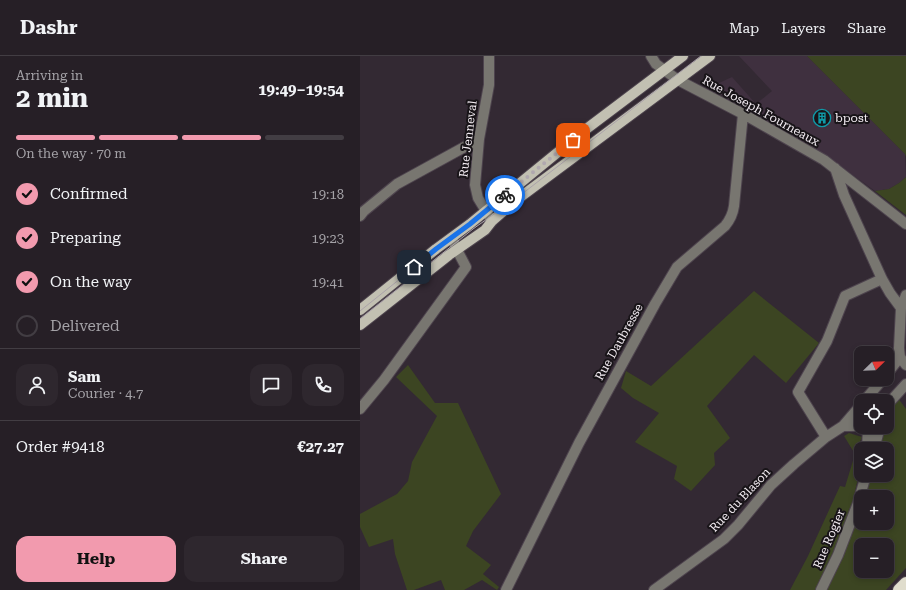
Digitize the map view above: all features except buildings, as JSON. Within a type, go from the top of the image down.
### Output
[{"type":"highway","points":[[899,590],[906,583]]},
{"type":"main road","points":[[360,310],[436,249],[470,224],[585,130],[683,56]]},
{"type":"main road","points":[[360,324],[485,230],[492,221],[532,188],[676,78],[710,56]]},
{"type":"street","name":"Rue Jenneval","points":[[490,56],[476,185],[478,198],[492,221]]},
{"type":"street","name":"Rue Joseph Fourneaux","points":[[651,56],[656,64],[676,78],[824,160],[906,224]]},
{"type":"street","name":"Rue Daubresse","points":[[506,590],[579,443],[658,298],[677,267],[728,222],[734,206],[743,114]]},
{"type":"street","points":[[360,216],[364,210],[397,184],[480,139]]},
{"type":"street","points":[[835,168],[844,195],[882,279],[901,308]]},
{"type":"street","points":[[360,409],[384,380],[466,267],[452,238]]},
{"type":"street","points":[[826,437],[798,392],[827,341],[845,296],[882,279]]},
{"type":"street","points":[[906,295],[901,308],[899,348],[900,357],[906,365]]},
{"type":"street","points":[[894,365],[900,357]]},
{"type":"street","points":[[894,397],[906,384]]},
{"type":"street","points":[[870,394],[877,386]]},
{"type":"street","points":[[874,394],[875,389]]},
{"type":"street","name":"Rue du Blason","points":[[654,590],[724,539],[738,525],[771,485],[826,437],[843,426],[854,413]]},
{"type":"street","points":[[843,426],[854,426]]},
{"type":"street","name":"Rue Rogier","points":[[821,590],[838,555],[858,503],[864,482]]},
{"type":"shaded area","points":[[739,56],[807,56],[905,154],[906,177],[889,189],[875,191],[828,157],[713,90],[719,83],[732,77],[756,104],[772,91]]},
{"type":"green space","points":[[807,56],[906,56],[906,157],[905,154]]},
{"type":"green space","points":[[906,177],[906,215],[875,191],[889,189]]},
{"type":"green space","points":[[754,291],[819,343],[786,383],[754,355],[707,406],[730,438],[714,453],[715,465],[691,491],[674,479],[677,466],[635,442],[659,413],[633,398],[621,388],[626,371],[651,386]]},
{"type":"green space","points":[[408,365],[435,403],[458,403],[501,494],[473,531],[466,546],[491,565],[483,574],[499,587],[497,590],[482,580],[464,590],[445,590],[441,580],[414,590],[407,590],[395,554],[393,539],[369,547],[360,527],[360,514],[397,494],[408,481],[412,462],[437,416],[396,377]]},
{"type":"green space","points":[[898,398],[906,409],[906,568],[886,590],[790,590],[808,556],[840,486],[845,487],[854,457],[854,482],[857,482],[855,490],[854,490],[849,518],[854,505],[854,530],[894,530],[894,490],[860,490],[863,482],[894,482],[894,442],[876,442],[879,434],[894,434],[894,403]]},
{"type":"green space","points":[[849,433],[862,437],[860,442],[854,442],[854,452],[844,436]]},
{"type":"tram line","points":[[360,319],[473,229],[518,197],[701,56]]},
{"type":"tram line","points":[[360,311],[466,228]]},
{"type":"way so far","points":[[505,195],[573,140]]},
{"type":"place","name":"bpost","points":[[822,118]]},
{"type":"route","points":[[414,267],[505,195]]}]
